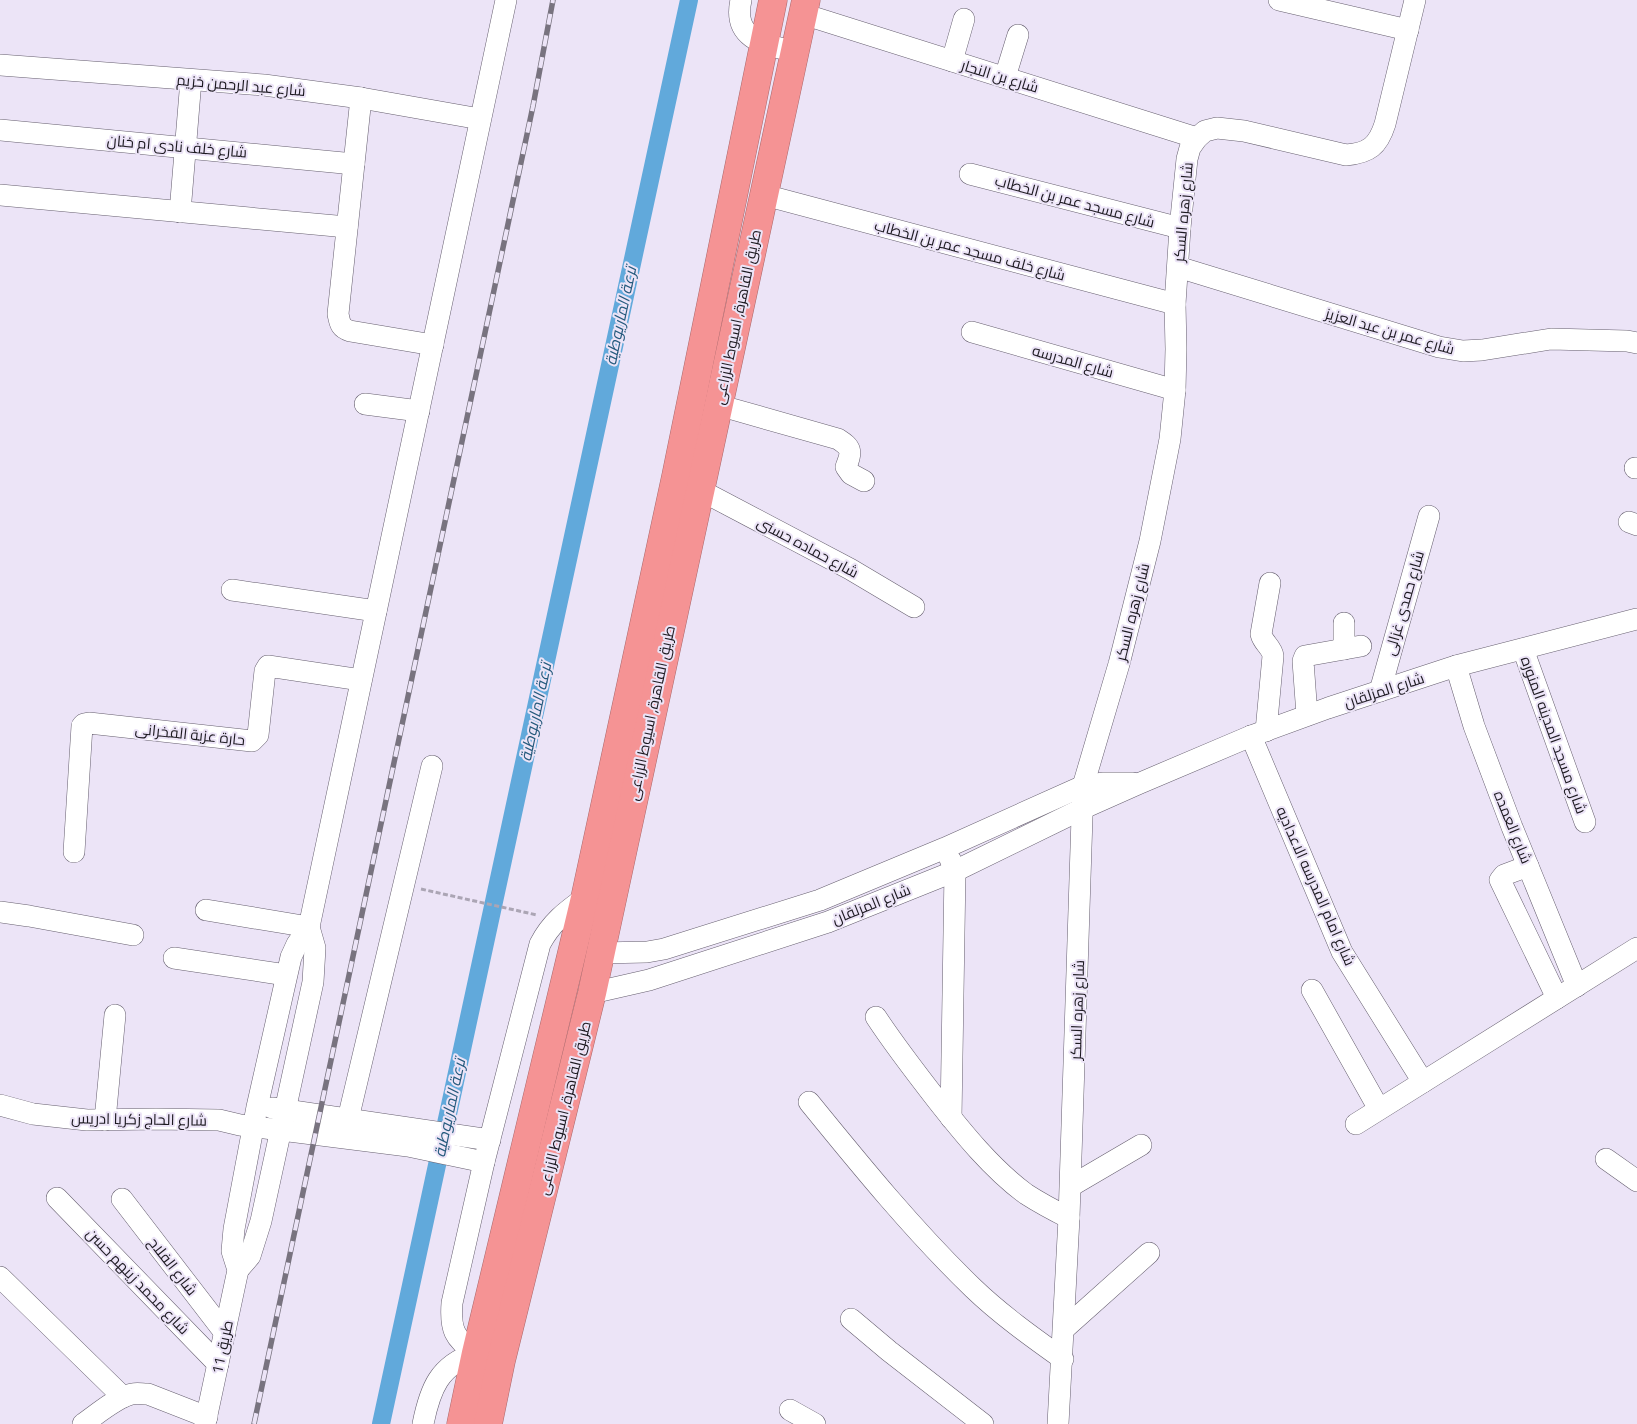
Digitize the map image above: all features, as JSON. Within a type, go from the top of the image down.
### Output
[{"type":"highway","name":"طريق القاهرة, اسيوط الزراعى","points":[[461,1424],[488,1357],[592,994],[601,953],[598,899],[678,466],[774,0]]},
{"type":"highway","name":"طريق القاهرة, اسيوط الزراعى","points":[[488,1424],[488,1357],[598,899],[700,490],[805,7]]},
{"type":"street","points":[[206,910],[309,927],[506,0]]},
{"type":"street","points":[[741,0],[739,8],[741,24],[750,37],[764,45],[796,52]]},
{"type":"street","points":[[1279,0],[1408,30]]},
{"type":"street","points":[[1196,138],[1205,131],[1217,128],[1230,128],[1346,155],[1360,154],[1372,147],[1381,137],[1415,0]]},
{"type":"street","name":"شارع بن النجار","points":[[805,7],[952,61],[1196,138]]},
{"type":"street","points":[[952,61],[964,19]]},
{"type":"street","points":[[1005,78],[1018,35]]},
{"type":"street","name":"شارع عبد الرحمن خزيم","points":[[0,65],[264,85],[361,98],[480,119]]},
{"type":"street","points":[[180,212],[190,80]]},
{"type":"street","points":[[361,98],[338,314],[340,324],[344,329],[433,345]]},
{"type":"street","name":"شارع خلف نادى ام خنان","points":[[0,130],[354,164]]},
{"type":"street","name":"شارع زهره السكر","points":[[1058,1424],[1070,1218],[1084,808],[1083,786],[1119,664],[1150,541],[1170,439],[1175,390],[1176,304],[1180,228],[1187,159],[1190,148],[1196,138]]},
{"type":"street","name":"شارع مسجد عمر بن الخطاب","points":[[970,174],[1180,228]]},
{"type":"street","points":[[0,195],[347,227]]},
{"type":"street","name":"شارع خلف مسجد عمر بن الخطاب","points":[[764,195],[1176,304]]},
{"type":"street","name":"شارع عمر بن عبد العزيز","points":[[1178,267],[1439,347],[1463,351],[1482,350],[1551,339],[1619,340],[1637,343]]},
{"type":"street","name":"شارع المدرسه","points":[[972,332],[1175,390]]},
{"type":"street","points":[[365,404],[419,411]]},
{"type":"street","points":[[718,405],[838,439],[848,446],[851,455],[846,467],[851,474],[864,481]]},
{"type":"street","name":"شارع حماده حسنى","points":[[700,490],[850,569],[914,607]]},
{"type":"street","name":"شارع حمدى غزالى","points":[[1380,691],[1429,516]]},
{"type":"street","points":[[1258,734],[1273,656],[1272,651],[1262,639],[1261,634],[1270,582]]},
{"type":"street","points":[[232,590],[376,611]]},
{"type":"street","name":"شارع المزلقان","points":[[592,994],[649,980],[828,922],[955,871],[1084,808],[1138,784],[1307,715],[1456,666],[1637,619]]},
{"type":"street","points":[[1307,715],[1303,661],[1305,656],[1352,648],[1344,623]]},
{"type":"street","name":"شارع مسجد المدينه المنوره","points":[[1523,649],[1585,822]]},
{"type":"street","name":"حارة عزبة الفخرانى","points":[[74,852],[84,724],[252,741],[258,735],[265,671],[268,666],[361,680]]},
{"type":"street","name":"شارع العمده","points":[[1456,666],[1474,726],[1577,986]]},
{"type":"street","name":"شارع امام المدرسه الاعداديه","points":[[1258,734],[1342,952],[1423,1082]]},
{"type":"street","points":[[348,1119],[432,766]]},
{"type":"street","name":"شارع المزلقان","points":[[601,953],[647,952],[680,945],[820,900],[944,848],[1083,786],[1104,783],[1138,784]]},
{"type":"street","points":[[944,848],[955,871],[951,1118]]},
{"type":"street","points":[[1528,866],[1504,875],[1500,880],[1557,998]]},
{"type":"street","points":[[488,1357],[462,1344],[455,1333],[450,1318],[479,1150],[540,944],[547,931],[557,919],[598,899]]},
{"type":"street","points":[[820,900],[828,922]]},
{"type":"street","points":[[0,912],[133,935]]},
{"type":"street","name":"طريق 11","points":[[238,1270],[232,1251],[234,1229],[255,1117],[291,957],[297,944],[309,927]]},
{"type":"street","name":"طريق 11","points":[[206,1420],[238,1270],[250,1256],[256,1240],[314,982],[315,948],[309,927]]},
{"type":"street","points":[[1356,1124],[1637,948]]},
{"type":"street","points":[[647,952],[649,980]]},
{"type":"street","points":[[174,958],[286,975]]},
{"type":"street","points":[[1312,990],[1379,1109]]},
{"type":"street","points":[[105,1120],[115,1015]]},
{"type":"street","points":[[876,1017],[896,1047],[976,1147],[1008,1179],[1027,1194],[1070,1218]]},
{"type":"street","points":[[809,1102],[892,1201],[974,1289],[1062,1359]]},
{"type":"street","name":"شارع الحاج زكريا ادريس","points":[[0,1105],[33,1114],[87,1120],[219,1120],[255,1117],[285,1109],[348,1119],[410,1138]]},
{"type":"street","name":"شارع الحاج زكريا ادريس","points":[[255,1117],[281,1130],[410,1138]]},
{"type":"street","points":[[410,1138],[479,1150]]},
{"type":"street","points":[[1071,1186],[1141,1145]]},
{"type":"street","points":[[1606,1158],[1637,1181]]},
{"type":"street","name":"شارع محمد زينهم حسن","points":[[57,1198],[218,1364]]},
{"type":"street","name":"شارع الفلاح","points":[[122,1199],[225,1333]]},
{"type":"street","points":[[1064,1329],[1149,1252]]},
{"type":"street","points":[[0,1277],[123,1397]]},
{"type":"street","points":[[851,1319],[983,1424]]},
{"type":"street","points":[[423,1424],[429,1395],[442,1374],[459,1360],[488,1357]]},
{"type":"street","points":[[83,1424],[130,1394],[148,1394],[206,1420]]},
{"type":"street","points":[[790,1410],[815,1424]]},
{"type":"path","points":[[429,891],[525,912]]},
{"type":"waterway","name":"ترعة الماريوطية","points":[[381,1424],[689,0]]},
{"type":"railway","points":[[254,1424],[533,106],[553,0]]}]
